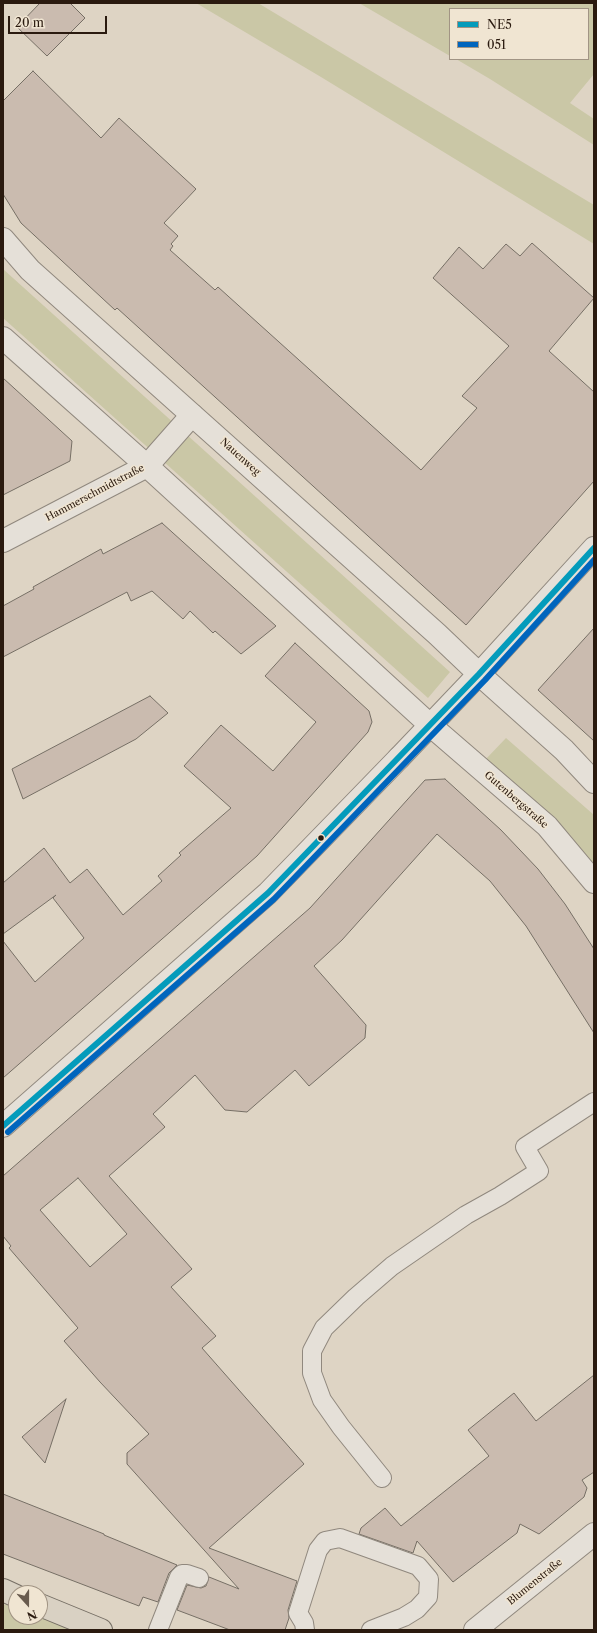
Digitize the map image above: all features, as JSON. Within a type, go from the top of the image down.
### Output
[{"type":"main road","points":[[48,1608],[101,1630]]},
{"type":"street","name":"Nauenweg","points":[[3,239],[30,270],[437,634],[479,674]]},
{"type":"street","points":[[3,338],[148,466],[430,725]]},
{"type":"street","name":"Hammerschmidtstraße","points":[[3,541],[148,466],[192,415]]},
{"type":"street","points":[[3,1126],[268,893],[479,674],[594,548]]},
{"type":"street","points":[[479,674],[564,750],[594,782]]},
{"type":"street","name":"Gutenbergstraße","points":[[430,725],[547,826],[594,882]]},
{"type":"street","name":"Blumenstraße","points":[[475,1630],[594,1534]]},
{"type":"lane","points":[[382,1478],[341,1427],[322,1400],[312,1373],[312,1351],[324,1328],[356,1297],[398,1261],[466,1215],[500,1196],[539,1171],[525,1147],[594,1102]]},
{"type":"lane","points":[[305,1630],[304,1622],[298,1613],[318,1550],[325,1541],[340,1538],[418,1566],[429,1579],[428,1597],[417,1609],[404,1617],[371,1630]]},
{"type":"lane","points":[[158,1630],[179,1577],[182,1574],[187,1574],[199,1578]]},
{"type":"shaded area","points":[[196,3],[258,3],[594,205],[594,244],[321,77]]},
{"type":"shaded area","points":[[359,3],[594,3],[594,74],[570,103],[594,119],[594,145],[458,60],[589,60],[589,8],[449,8],[449,55]]},
{"type":"shaded area","points":[[3,269],[450,672],[428,698],[3,318]]},
{"type":"shaded area","points":[[506,738],[594,815],[594,868],[571,836],[485,760]]},
{"type":"shaded area","points":[[3,1604],[8,1606],[8,1625],[48,1625],[48,1620],[72,1630],[3,1630]]},
{"type":"building","points":[[40,3],[70,3],[85,18],[47,56],[17,27]]},
{"type":"building","points":[[33,71],[101,138],[119,118],[196,189],[164,223],[178,236],[171,244],[173,246],[170,250],[215,290],[218,287],[421,470],[477,408],[462,396],[509,346],[433,278],[459,247],[483,269],[506,244],[520,256],[532,243],[594,298],[549,351],[594,392],[594,481],[466,625],[117,308],[115,310],[21,223],[3,194],[3,101]]},
{"type":"building","points":[[3,378],[72,441],[70,461],[3,495]]},
{"type":"building","points":[[162,523],[276,626],[241,654],[215,631],[213,633],[190,611],[183,619],[152,591],[131,601],[127,592],[3,657],[3,606],[34,589],[33,587],[101,549],[103,554]]},
{"type":"building","points":[[594,628],[594,741],[538,690]]},
{"type":"building","points":[[295,643],[369,711],[372,722],[368,732],[257,856],[3,1078],[3,941],[35,982],[84,938],[53,898],[56,895],[3,934],[3,883],[44,848],[70,883],[87,869],[123,915],[162,881],[158,876],[181,855],[179,853],[231,808],[184,766],[221,725],[273,771],[316,722],[265,676]]},
{"type":"building","points":[[150,696],[168,713],[136,739],[23,799],[12,769]]},
{"type":"building","points":[[445,779],[501,830],[538,869],[565,904],[594,949],[594,1033],[526,926],[490,881],[437,834],[342,940],[314,966],[366,1025],[365,1038],[309,1086],[295,1070],[247,1112],[225,1110],[195,1075],[153,1114],[165,1127],[109,1176],[192,1269],[171,1287],[216,1336],[202,1348],[304,1464],[209,1548],[297,1581],[288,1610],[289,1618],[285,1630],[230,1630],[177,1610],[187,1585],[201,1588],[206,1586],[209,1577],[239,1589],[127,1464],[127,1453],[149,1434],[64,1341],[78,1328],[9,1248],[11,1246],[3,1236],[3,1176],[310,908],[425,780]],"holes":[[[78,1178],[127,1234],[90,1267],[40,1210]]]},
{"type":"building","points":[[594,1375],[594,1472],[582,1480],[587,1488],[584,1497],[539,1534],[520,1524],[517,1533],[453,1582],[417,1541],[413,1553],[359,1534],[361,1528],[385,1508],[401,1526],[489,1456],[468,1430],[514,1393],[536,1421]]},
{"type":"building","points":[[66,1399],[45,1463],[22,1437]]},
{"type":"building","points":[[3,1494],[177,1565],[169,1573],[158,1602],[143,1597],[139,1606],[3,1554]]},
{"type":"transit line","name":"NE5","points":[[3,1126],[268,893],[479,674],[594,548]]},
{"type":"transit line","name":"051","points":[[8,1132],[274,899],[485,680],[594,560]]}]
